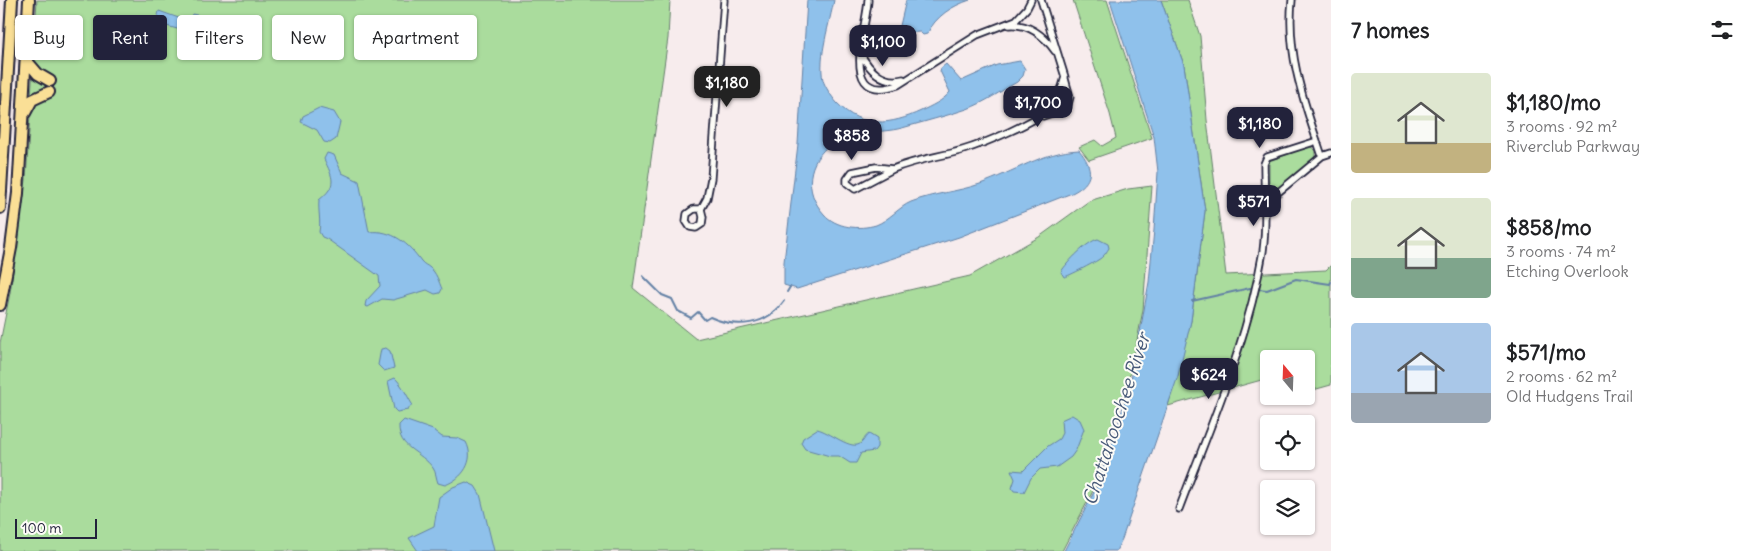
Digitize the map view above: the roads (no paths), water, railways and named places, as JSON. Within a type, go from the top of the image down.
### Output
[{"type":"highway","points":[[0,208],[3,105],[12,0]]},
{"type":"highway","points":[[29,15],[30,0]]},
{"type":"highway","points":[[0,67],[9,46]]},
{"type":"highway","points":[[22,121],[32,100],[50,86],[34,71],[26,60]]},
{"type":"highway","points":[[0,305],[11,248],[18,194],[26,60]]},
{"type":"street","points":[[701,209],[707,198],[711,178],[724,0]]},
{"type":"street","points":[[868,0],[858,65],[861,74],[874,87],[885,89],[908,78],[971,38],[1016,20],[1027,8],[1031,0]]},
{"type":"street","points":[[1036,118],[1067,108],[1070,97],[1041,0]]},
{"type":"street","points":[[1292,0],[1291,24],[1295,68],[1322,156]]},
{"type":"street","points":[[999,27],[1015,25],[1032,29],[1046,38],[1058,57]]},
{"type":"street","points":[[860,53],[868,67],[878,76],[892,80],[908,78]]},
{"type":"street","points":[[893,169],[876,167],[857,170],[849,174],[847,183],[855,189],[912,161],[980,144],[1036,118],[1046,112],[1057,99],[1065,77]]},
{"type":"street","points":[[1179,509],[1238,354],[1254,296],[1263,250],[1264,164],[1267,157],[1317,141]]},
{"type":"street","points":[[1264,204],[1322,156],[1331,154]]},
{"type":"water","points":[[807,0],[834,0],[823,50],[823,80],[837,103],[856,117],[867,121],[888,121],[910,116],[940,101],[950,92],[940,71],[946,64],[961,81],[997,65],[1020,61],[1025,69],[1023,76],[1017,82],[967,109],[902,128],[848,136],[832,143],[817,158],[811,177],[813,196],[817,205],[829,219],[848,227],[876,225],[911,202],[980,184],[1053,154],[1079,150],[1089,169],[1088,179],[1079,189],[1072,193],[959,237],[797,289],[784,285],[784,262],[798,144]]},
{"type":"water","points":[[906,0],[970,0],[945,12],[927,34],[923,35],[920,32],[905,33],[899,30]]},
{"type":"water","points":[[1110,0],[1161,0],[1184,65],[1205,211],[1191,321],[1178,376],[1122,539],[1116,551],[1064,551],[1096,488],[1115,436],[1133,371],[1149,282],[1154,230],[1158,172],[1154,137]]},
{"type":"water","points":[[159,11],[177,17],[177,29],[167,26],[167,15],[158,15]]},
{"type":"water","points":[[319,108],[334,112],[340,122],[336,139],[330,143],[324,142],[317,130],[301,122],[303,116]]},
{"type":"water","points":[[327,153],[334,155],[342,173],[359,181],[369,232],[392,235],[411,249],[434,272],[442,289],[440,293],[435,294],[427,290],[393,300],[382,299],[368,307],[365,306],[366,301],[380,286],[379,276],[322,237],[319,232],[319,200],[329,190],[332,181],[330,171],[324,159]]},
{"type":"water","points":[[1098,239],[1108,244],[1109,248],[1104,255],[1090,265],[1064,277],[1061,272],[1068,263],[1083,248]]},
{"type":"water","points":[[386,348],[390,351],[394,368],[384,371],[378,365],[381,349]]},
{"type":"water","points":[[395,378],[412,404],[408,410],[397,412],[394,409],[388,381]]},
{"type":"water","points":[[1072,415],[1080,420],[1084,429],[1076,450],[1071,457],[1057,467],[1040,469],[1031,478],[1024,492],[1014,491],[1012,488],[1015,479],[1011,470],[1023,471],[1048,446],[1059,439],[1062,433],[1061,420]]},
{"type":"water","points":[[404,420],[433,430],[442,437],[457,438],[466,442],[469,456],[466,468],[462,474],[445,485],[438,483],[433,468],[406,445],[402,439],[399,425]]},
{"type":"water","points":[[817,429],[852,445],[861,443],[869,434],[877,439],[877,447],[874,451],[861,453],[856,463],[850,463],[839,456],[830,456],[805,449],[801,443],[803,438]]},
{"type":"water","points":[[466,482],[475,486],[480,494],[494,551],[418,551],[409,538],[434,526],[439,497],[453,487]]},
{"type":"waterway","points":[[643,276],[662,295],[672,299],[678,311],[691,318],[698,312],[705,320],[710,317],[730,323],[750,323],[769,316],[784,301]]},
{"type":"waterway","points":[[1192,301],[1250,288],[1267,290],[1296,279],[1330,284],[1331,282]]},
{"type":"waterway","points":[[787,292],[790,287]]},
{"type":"water label","name":"Chattahoochee River","points":[[1116,419]]}]
